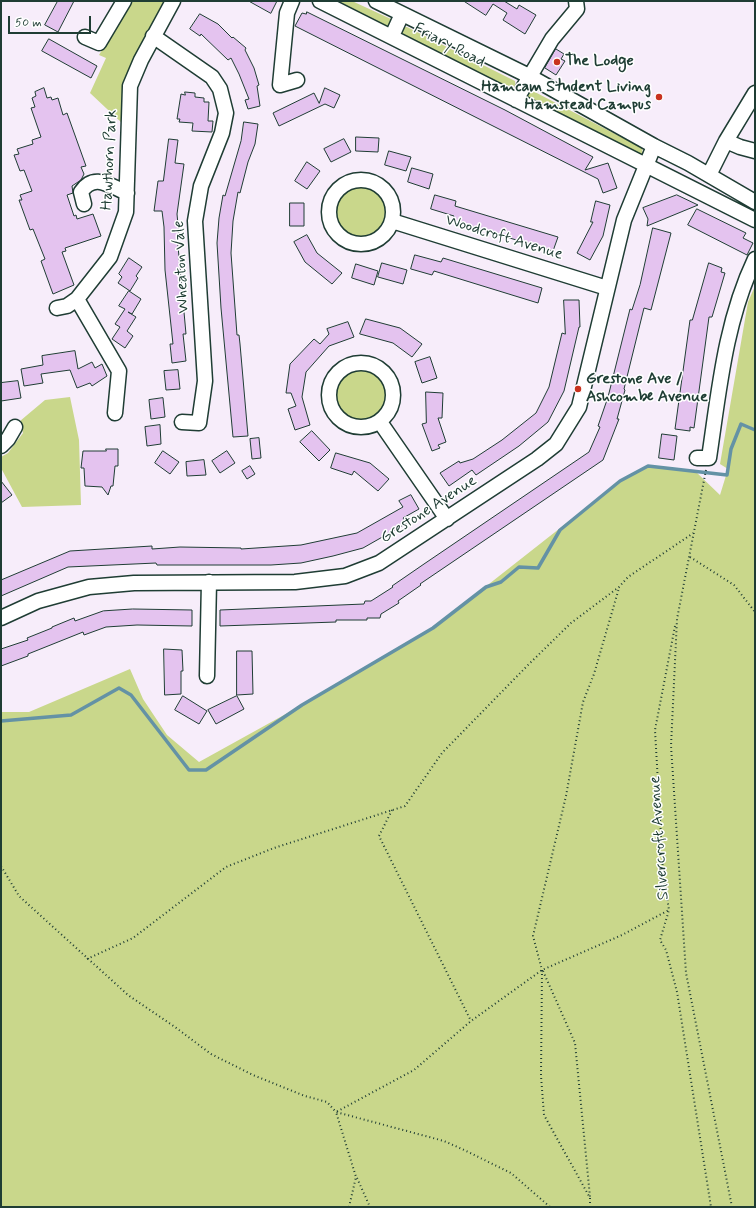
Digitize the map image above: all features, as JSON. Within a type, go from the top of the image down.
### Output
[{"type":"street","points":[[85,37],[98,43],[124,1]]},
{"type":"street","name":"Hawthorn Park","points":[[58,308],[66,306],[77,299],[110,257],[126,212],[130,86],[140,60],[173,1]]},
{"type":"street","points":[[292,1],[287,13],[280,85],[297,80]]},
{"type":"street","name":"Friary Road","points":[[320,1],[755,220]]},
{"type":"street","name":"Friary Road","points":[[376,1],[529,76],[755,202]]},
{"type":"street","points":[[516,100],[552,39],[580,4]]},
{"type":"street","points":[[392,36],[402,14]]},
{"type":"street","name":"Wheaton Vale","points":[[154,36],[212,77],[220,89],[226,113],[222,133],[201,186],[195,222],[204,388],[199,423],[182,422]]},
{"type":"street","points":[[709,175],[726,141],[755,93]]},
{"type":"street","points":[[726,141],[755,151]]},
{"type":"street","name":"Grestone Avenue","points":[[1,618],[38,601],[88,587],[134,583],[295,582],[345,576],[379,563],[537,459],[556,444],[579,406],[624,220],[654,146]]},
{"type":"street","points":[[360,180],[372,182],[379,185],[389,197],[392,205],[392,221],[377,240],[362,244],[346,240],[340,236],[331,223],[329,207],[331,199],[336,192],[348,182],[360,180]]},
{"type":"street","points":[[84,204],[81,192],[85,185],[91,181],[98,181],[127,193]]},
{"type":"street","name":"Woodcroft Avenue","points":[[392,221],[607,288]]},
{"type":"street","points":[[702,461],[708,458],[724,356],[737,304],[755,260]]},
{"type":"street","points":[[77,299],[119,372],[115,413]]},
{"type":"street","points":[[357,364],[365,364],[380,370],[386,375],[390,382],[393,397],[388,412],[380,422],[369,426],[354,426],[340,419],[334,413],[329,398],[330,390],[334,379],[342,370],[357,364]]},
{"type":"street","points":[[380,422],[447,519]]},
{"type":"street","points":[[1,446],[8,439],[15,427]]},
{"type":"street","points":[[207,676],[208,582]]},
{"type":"path","name":"Silvercroft Avenue","points":[[702,461],[705,480],[677,619],[672,746],[686,973],[732,1207]]},
{"type":"path","points":[[87,959],[133,938],[226,867],[274,848],[404,806],[442,754],[528,665],[572,623],[619,587],[628,577],[695,532]]},
{"type":"path","points":[[690,557],[734,585],[755,612]]},
{"type":"path","points":[[590,1207],[575,1043],[542,970],[533,936],[566,796],[583,702],[594,674],[619,587]]},
{"type":"path","points":[[677,619],[655,730],[662,871],[669,910],[660,940],[666,950],[677,992],[711,1207]]},
{"type":"path","points":[[392,810],[379,836],[472,1021]]},
{"type":"path","points":[[1,866],[19,896],[128,995],[169,1022],[211,1054],[253,1075],[305,1096],[327,1102],[336,1112],[356,1177],[370,1207]]},
{"type":"path","points":[[336,1112],[414,1070],[472,1021],[542,970],[622,935],[669,910]]},
{"type":"path","points":[[542,970],[541,1076],[544,1115],[590,1198]]},
{"type":"path","points":[[336,1112],[444,1141],[512,1172],[550,1207]]},
{"type":"path","points":[[349,1207],[356,1177]]},
{"type":"green space","points":[[131,1],[165,1],[123,124],[90,93],[106,58],[99,55]]},
{"type":"green space","points":[[326,1],[352,1],[391,19],[391,25],[386,27]]},
{"type":"green space","points":[[400,27],[407,27],[515,81],[516,89],[512,94],[397,35]]},
{"type":"green space","points":[[527,91],[533,91],[642,148],[643,156],[524,100]]},
{"type":"green space","points":[[360,187],[369,189],[380,198],[385,212],[383,221],[374,232],[360,237],[351,235],[340,226],[335,212],[337,203],[346,192]]},
{"type":"green space","points":[[755,286],[755,1207],[1,1207],[1,712],[29,712],[130,669],[143,699],[167,735],[199,762],[302,705],[433,628],[620,481],[648,466],[694,470],[720,495],[728,469],[720,464],[748,302]]},
{"type":"green space","points":[[366,371],[371,372],[379,378],[385,386],[385,406],[379,414],[371,420],[356,421],[351,420],[343,414],[337,406],[336,391],[337,386],[343,378],[351,372]]},
{"type":"green space","points":[[70,397],[79,440],[81,505],[22,507],[1,468],[1,457],[8,453],[23,433],[20,421],[45,400]]},
{"type":"building","points":[[58,1],[74,1],[58,32],[45,25]]},
{"type":"building","points":[[249,1],[277,1],[271,13]]},
{"type":"building","points":[[464,1],[504,1],[517,9],[519,5],[536,15],[525,34],[503,20],[507,13],[493,4],[486,15]]},
{"type":"building","points":[[307,12],[505,110],[593,157],[585,170],[608,163],[617,188],[603,193],[598,179],[295,26],[302,13],[306,14]]},
{"type":"building","points":[[200,14],[218,24],[232,38],[233,37],[246,48],[245,50],[254,68],[259,85],[257,86],[260,106],[248,109],[245,100],[249,99],[231,58],[228,60],[201,34],[200,36],[190,29]]},
{"type":"building","points":[[49,39],[97,66],[91,78],[42,51]]},
{"type":"building","name":"The Lodge","points":[[556,49],[564,54],[561,59],[565,61],[556,75],[545,68]]},
{"type":"building","points":[[44,88],[47,98],[51,97],[52,100],[58,98],[63,115],[67,113],[86,166],[81,167],[84,174],[81,180],[72,186],[73,193],[67,195],[74,216],[76,215],[77,219],[93,214],[101,236],[65,248],[66,251],[62,252],[74,285],[53,294],[41,261],[45,259],[33,229],[30,230],[19,200],[22,200],[20,195],[32,191],[24,170],[20,171],[14,155],[19,154],[17,149],[33,144],[32,140],[41,137],[31,108],[35,107],[32,98],[36,96],[35,92]]},
{"type":"building","points":[[325,88],[340,95],[334,108],[325,104],[279,126],[273,113],[314,93],[319,103]]},
{"type":"building","points":[[185,92],[195,93],[195,97],[204,98],[204,102],[209,102],[208,121],[213,121],[212,132],[192,131],[193,123],[179,122],[180,119],[177,119],[181,94],[185,95]]},
{"type":"building","points":[[244,122],[258,124],[255,144],[248,162],[240,193],[238,192],[233,221],[231,253],[237,335],[239,335],[240,344],[248,436],[233,437],[221,308],[217,243],[223,195],[225,196],[241,141]]},
{"type":"building","points":[[356,137],[379,138],[378,152],[356,151]]},
{"type":"building","points":[[169,139],[178,140],[175,163],[184,164],[177,214],[179,235],[177,235],[186,334],[183,334],[186,361],[172,363],[170,344],[173,344],[165,270],[164,227],[162,211],[154,211],[158,181],[163,181]]},
{"type":"building","points":[[344,139],[351,152],[331,162],[324,149]]},
{"type":"building","points":[[389,151],[411,157],[406,171],[385,165]]},
{"type":"building","points":[[307,162],[320,171],[307,189],[295,181]]},
{"type":"building","points":[[412,168],[433,174],[429,189],[408,182]]},
{"type":"building","points":[[435,195],[456,201],[455,206],[558,237],[553,251],[453,221],[454,216],[431,209]]},
{"type":"building","points":[[677,195],[698,205],[647,226],[648,219],[643,208]]},
{"type":"building","points":[[596,201],[610,205],[603,236],[590,260],[577,253],[593,222],[591,222]]},
{"type":"building","points":[[290,203],[304,203],[304,226],[290,226]]},
{"type":"building","points":[[697,209],[746,233],[743,238],[753,243],[747,255],[688,225]]},
{"type":"building","points":[[653,228],[671,233],[651,310],[644,308],[617,419],[619,419],[603,460],[420,584],[421,585],[398,601],[399,603],[381,614],[380,618],[367,618],[367,620],[336,620],[336,622],[220,626],[220,610],[364,604],[365,601],[371,601],[589,452],[600,427],[598,426],[608,397],[630,309],[632,310],[640,285]]},
{"type":"building","points":[[307,235],[317,253],[342,273],[332,284],[305,262],[294,242]]},
{"type":"building","points":[[415,255],[441,262],[443,258],[542,288],[538,303],[434,271],[432,275],[411,269]]},
{"type":"building","points":[[129,258],[142,267],[136,276],[138,278],[130,291],[118,283],[122,277],[119,274]]},
{"type":"building","points":[[382,263],[407,270],[403,284],[378,277]]},
{"type":"building","points":[[709,263],[722,268],[721,272],[725,273],[712,317],[709,317],[694,428],[690,427],[690,431],[675,429],[690,320],[692,320]]},
{"type":"building","points":[[356,264],[378,271],[374,285],[352,278]]},
{"type":"building","points":[[129,291],[141,299],[132,314],[128,312],[136,317],[127,331],[133,336],[125,348],[112,339],[120,327],[115,324],[125,309],[119,306]]},
{"type":"building","points":[[564,300],[579,300],[580,327],[564,391],[548,422],[519,446],[476,475],[472,470],[449,486],[440,473],[459,461],[460,463],[473,459],[502,440],[536,413],[549,387],[562,333],[565,334]]},
{"type":"building","points":[[366,319],[400,328],[422,344],[412,357],[393,343],[360,334]]},
{"type":"building","points":[[348,322],[354,337],[329,346],[306,372],[302,397],[310,425],[295,430],[288,409],[296,406],[291,393],[286,393],[290,364],[314,339],[320,344],[329,334],[327,329]]},
{"type":"building","points":[[75,351],[78,369],[92,362],[95,368],[102,364],[107,376],[92,386],[90,383],[77,388],[70,370],[41,374],[43,383],[24,386],[21,369],[43,365],[42,356]]},
{"type":"building","points":[[430,357],[437,378],[422,383],[415,362]]},
{"type":"building","points":[[178,370],[180,389],[166,390],[164,371]]},
{"type":"building","points":[[18,381],[21,398],[1,401],[1,383]]},
{"type":"building","points":[[426,392],[443,393],[442,418],[438,418],[446,442],[438,445],[440,448],[432,451],[422,424],[426,423]]},
{"type":"building","points":[[163,398],[165,417],[151,419],[149,400]]},
{"type":"building","points":[[160,425],[161,444],[147,446],[145,427]]},
{"type":"building","points":[[312,431],[330,450],[319,461],[300,442]]},
{"type":"building","points":[[662,434],[677,436],[674,460],[659,458]]},
{"type":"building","points":[[259,438],[261,458],[252,459],[250,439]]},
{"type":"building","points":[[106,449],[118,449],[118,466],[115,466],[113,486],[111,486],[108,495],[102,487],[85,486],[84,468],[81,468],[83,451],[106,451]]},
{"type":"building","points":[[163,451],[179,462],[170,474],[155,463]]},
{"type":"building","points":[[227,451],[235,463],[220,473],[212,461]]},
{"type":"building","points":[[336,453],[370,463],[389,479],[378,491],[354,471],[352,475],[331,468]]},
{"type":"building","points":[[204,460],[206,475],[187,476],[186,462]]},
{"type":"building","points":[[250,466],[255,474],[247,479],[242,471]]},
{"type":"building","points":[[1,481],[12,495],[1,503]]},
{"type":"building","points":[[411,495],[419,509],[403,518],[407,523],[363,548],[333,556],[301,563],[271,565],[157,565],[156,563],[68,567],[1,596],[1,580],[70,551],[152,546],[152,549],[180,547],[241,549],[301,545],[357,533],[403,507],[399,501]]},
{"type":"building","points":[[133,609],[192,610],[192,626],[137,625],[106,627],[84,635],[83,632],[1,666],[1,649],[28,640],[27,638],[74,618],[75,621],[103,611]]},
{"type":"building","points":[[164,649],[182,650],[183,671],[181,671],[181,694],[165,695]]},
{"type":"building","points":[[237,651],[252,651],[253,694],[237,695]]},
{"type":"building","points":[[183,696],[207,711],[199,724],[175,710]]},
{"type":"building","points":[[237,696],[244,709],[216,724],[208,710]]},
{"type":"waterway","points":[[1,721],[71,715],[119,688],[131,695],[189,770],[206,770],[302,705],[433,628],[486,587],[501,582],[519,567],[538,568],[560,530],[620,481],[648,466],[727,475],[731,449],[741,424],[755,430]]},
{"type":"place","name":"The Lodge","points":[[557,62]]},
{"type":"place","name":"Hamcam Student Living Hamstead Campus","points":[[659,97]]},
{"type":"place","name":"Grestone Ave / Ashcombe Avenue","points":[[578,389]]}]
